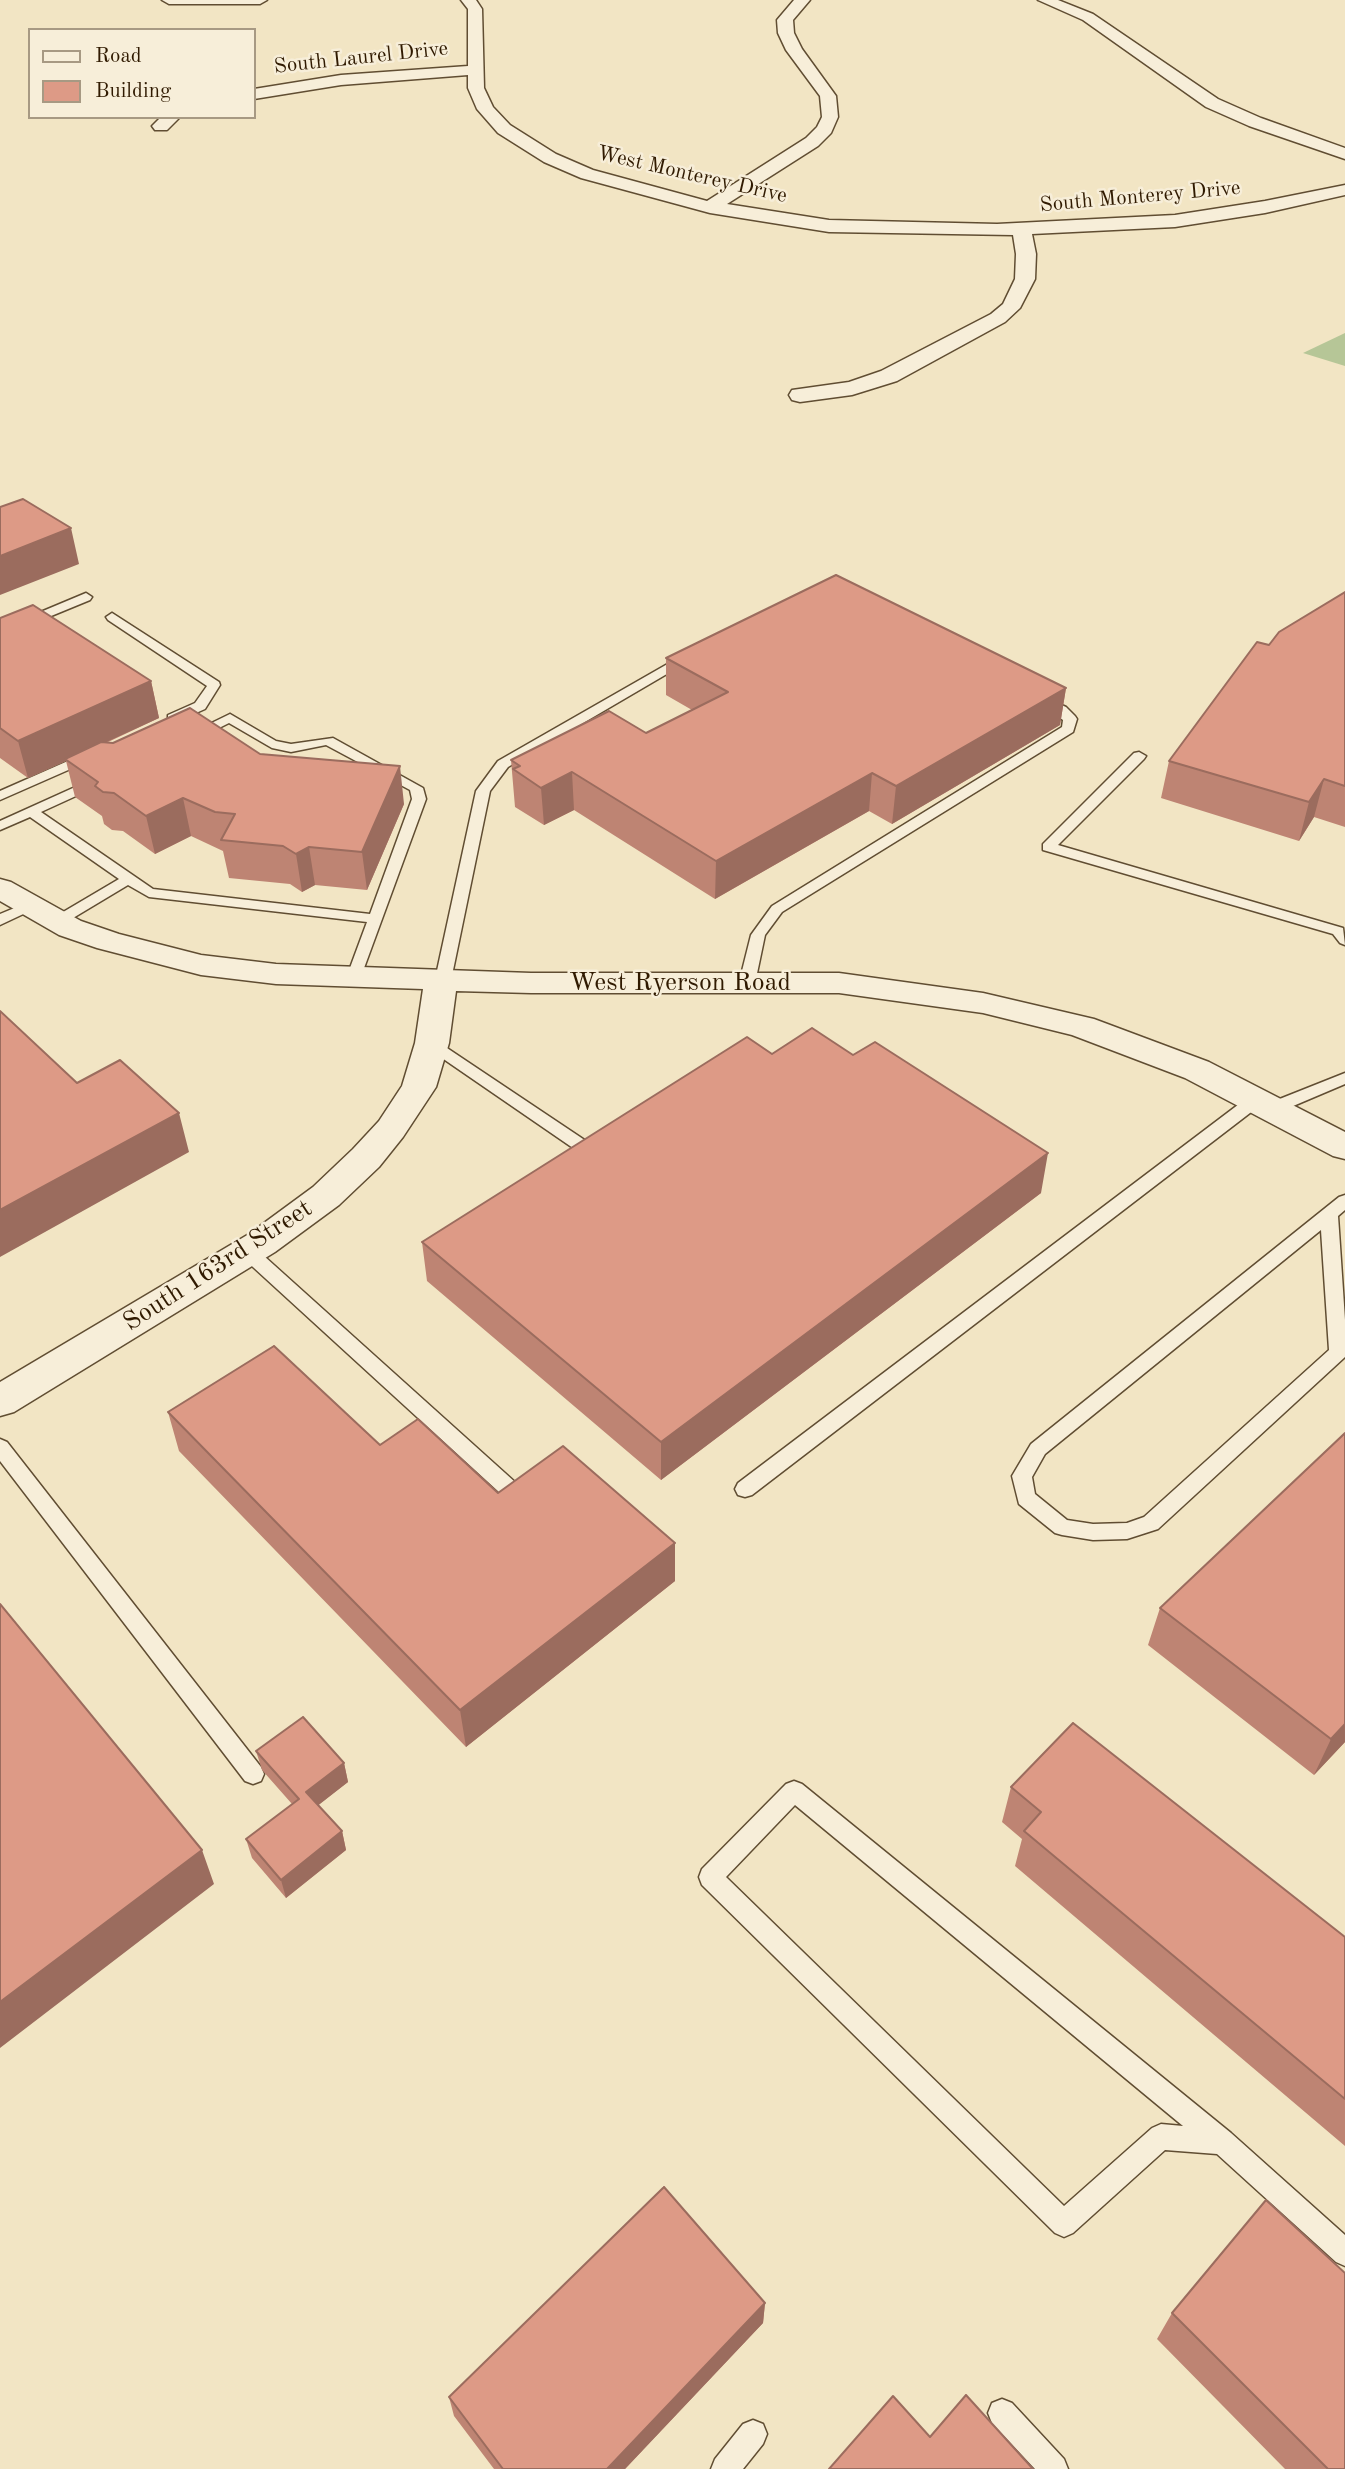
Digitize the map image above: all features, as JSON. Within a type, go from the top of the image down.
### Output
[{"type":"street","points":[[169,0],[260,0]]},
{"type":"street","name":"West Monterey Drive","points":[[468,0],[475,9],[474,70],[479,98],[485,109],[504,129],[525,144],[587,174],[710,207],[797,223],[852,228],[1022,230]]},
{"type":"street","points":[[710,207],[812,142],[824,129],[830,117],[828,96],[794,50],[786,33],[785,20],[803,0]]},
{"type":"street","points":[[1045,0],[1088,17],[1212,103],[1255,122],[1345,154]]},
{"type":"street","name":"South Laurel Drive","points":[[256,94],[341,80],[474,70]]},
{"type":"street","name":"South Monterey Drive","points":[[1022,230],[1214,216],[1345,190]]},
{"type":"street","points":[[800,395],[852,388],[889,376],[998,318],[1015,300],[1025,279],[1026,254],[1022,230]]},
{"type":"street","name":"West Ryerson Road","points":[[0,888],[58,921],[108,941],[181,961],[276,974],[443,980],[839,984],[983,1003],[1095,1032],[1197,1070],[1265,1103],[1345,1147]]},
{"type":"street","name":"South 163rd Street","points":[[0,1401],[247,1252],[326,1196],[366,1158],[391,1129],[419,1087],[432,1043],[437,997],[443,980]]},
{"type":"lane","points":[[0,634],[86,597]]},
{"type":"lane","points":[[112,617],[214,685],[200,706],[162,723]]},
{"type":"lane","points":[[443,980],[482,791],[503,764],[693,653]]},
{"type":"lane","points":[[747,983],[758,935],[777,909],[1068,729],[1070,719],[1061,710],[1025,692]]},
{"type":"lane","points":[[180,742],[230,718],[272,744],[291,748],[327,741],[416,788],[419,799],[355,976]]},
{"type":"lane","points":[[0,796],[100,751]]},
{"type":"lane","points":[[1139,756],[1048,847],[1338,931],[1345,940]]},
{"type":"lane","points":[[0,826],[106,777]]},
{"type":"lane","points":[[31,812],[149,893],[376,919]]},
{"type":"lane","points":[[58,921],[129,878]]},
{"type":"lane","points":[[0,920],[29,906]]},
{"type":"lane","points":[[432,1043],[595,1155]]},
{"type":"lane","points":[[745,1489],[1265,1103],[1345,1078]]},
{"type":"lane","points":[[1329,1214],[1338,1352],[1151,1523],[1127,1531],[1093,1532],[1062,1527],[1026,1498],[1021,1476],[1038,1449],[1345,1201]]},
{"type":"lane","points":[[247,1252],[518,1497]]},
{"type":"lane","points":[[0,1447],[253,1773]]},
{"type":"lane","points":[[1223,2142],[1161,2137],[1064,2224],[710,1877],[794,1790],[1223,2142],[1345,2253]]},
{"type":"lane","points":[[1002,2413],[1054,2469]]},
{"type":"lane","points":[[724,2469],[754,2434]]},
{"type":"green space","points":[[1345,333],[1345,366],[1303,353]]},
{"type":"building","points":[[23,499],[71,528],[0,556],[0,507]]},
{"type":"building","points":[[836,575],[1066,688],[896,786],[872,773],[716,861],[572,772],[541,788],[513,769],[520,766],[511,760],[609,711],[646,733],[728,692],[666,658]]},
{"type":"building","points":[[1345,592],[1345,786],[1324,779],[1309,802],[1169,761],[1257,642],[1269,645],[1279,632]]},
{"type":"building","points":[[33,605],[151,681],[18,741],[0,728],[0,618]]},
{"type":"building","points":[[190,708],[260,754],[400,766],[362,852],[309,847],[296,854],[283,846],[221,840],[235,814],[215,812],[183,798],[146,816],[114,793],[103,792],[95,786],[98,782],[65,759],[101,742],[113,743]]},
{"type":"building","points":[[0,1011],[77,1083],[120,1060],[179,1113],[0,1210]]},
{"type":"building","points":[[812,1028],[853,1055],[875,1042],[1048,1153],[661,1442],[422,1242],[747,1037],[772,1054]]},
{"type":"building","points":[[274,1346],[380,1445],[418,1419],[498,1493],[563,1446],[675,1543],[460,1710],[168,1412]]},
{"type":"building","points":[[1345,1433],[1345,1724],[1331,1739],[1160,1608]]},
{"type":"building","points":[[0,1604],[202,1850],[0,2002]]},
{"type":"building","points":[[303,1717],[344,1763],[306,1792],[342,1831],[281,1880],[246,1839],[299,1799],[256,1751]]},
{"type":"building","points":[[1073,1723],[1345,1937],[1345,2099],[1024,1831],[1041,1812],[1011,1787]]},
{"type":"building","points":[[664,2187],[765,2303],[607,2469],[503,2469],[449,2397]]},
{"type":"building","points":[[1266,2200],[1345,2273],[1345,2469],[1328,2469],[1172,2313]]},
{"type":"building","points":[[966,2395],[1033,2469],[829,2469],[893,2396],[930,2437]]}]
